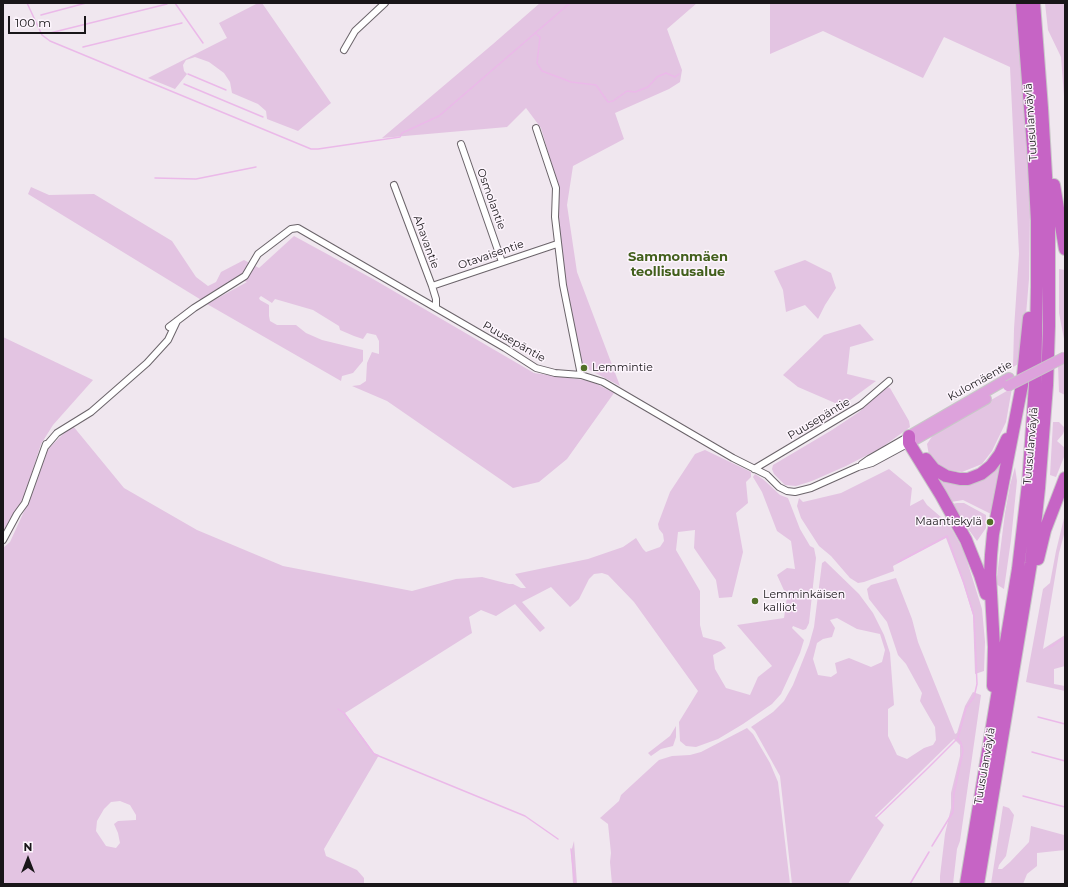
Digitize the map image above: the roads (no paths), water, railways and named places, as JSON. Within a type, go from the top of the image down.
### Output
[{"type":"highway","name":"Tuusulanväylä","points":[[966,884],[1018,569],[1028,477],[1035,386],[1038,286],[1037,221],[1022,3]]},
{"type":"highway","name":"Tuusulanväylä","points":[[978,884],[1018,648],[1036,525],[1047,385],[1050,284],[1049,226],[1034,3]]},
{"type":"highway","points":[[1042,108],[1065,249]]},
{"type":"highway","points":[[989,745],[994,665],[990,575],[993,534],[1027,352],[1032,290],[1032,256],[1037,221]]},
{"type":"highway","points":[[911,440],[934,469],[954,479],[968,479],[981,474],[996,461],[1008,437],[1016,414]]},
{"type":"highway","points":[[911,440],[966,540],[980,575],[991,619]]},
{"type":"highway","points":[[1018,648],[1039,552],[1053,507],[1065,478]]},
{"type":"main road","name":"Kulomäentie","points":[[911,440],[1065,350]]},
{"type":"main road","name":"Kulomäentie","points":[[1009,382],[1065,357]]},
{"type":"street","points":[[344,50],[355,31],[385,3]]},
{"type":"street","points":[[536,128],[556,188],[555,217],[563,285],[581,375]]},
{"type":"street","name":"Osmolantie","points":[[461,144],[502,262]]},
{"type":"street","name":"Ahavantie","points":[[394,185],[432,286],[436,299],[436,307]]},
{"type":"street","name":"Puusepäntie","points":[[178,320],[245,276],[258,254],[291,229],[298,228],[436,307],[536,368],[555,373],[581,375],[603,382],[733,458],[767,476],[779,487],[787,491],[795,492],[811,488],[858,467],[869,459],[911,440]]},
{"type":"street","name":"Otavaisentie","points":[[432,286],[558,244]]},
{"type":"street","points":[[169,327],[178,320]]},
{"type":"street","points":[[45,447],[57,434],[91,412],[147,363],[168,340],[178,320]]},
{"type":"street","name":"Puusepäntie","points":[[754,469],[855,409],[889,381]]},
{"type":"street","points":[[3,540],[24,503],[45,447],[52,434]]},
{"type":"waterway","points":[[27,3],[42,35],[50,41],[311,149],[400,137],[402,133],[439,116],[570,3]]},
{"type":"waterway","points":[[41,15],[86,3]]},
{"type":"waterway","points":[[175,3],[203,43]]},
{"type":"waterway","points":[[50,33],[167,4]]},
{"type":"waterway","points":[[83,47],[182,23]]},
{"type":"waterway","points":[[535,33],[540,37],[537,63],[542,71],[571,82],[596,85],[608,102],[613,101],[627,91],[635,92],[648,87],[657,77],[666,73],[675,77],[679,74]]},
{"type":"waterway","points":[[188,74],[226,90]]},
{"type":"waterway","points":[[184,84],[263,117]]},
{"type":"waterway","points":[[155,178],[196,179],[256,167]]},
{"type":"waterway","points":[[898,562],[947,536],[974,616],[977,684],[974,697],[966,708],[958,738],[963,751],[954,793],[953,812],[932,846]]},
{"type":"waterway","points":[[1049,648],[1065,637]]},
{"type":"waterway","points":[[338,709],[344,713],[374,754],[525,816],[558,839]]},
{"type":"waterway","points":[[1038,717],[1065,724]]},
{"type":"waterway","points":[[876,818],[958,738]]},
{"type":"waterway","points":[[1032,752],[1065,761]]},
{"type":"waterway","points":[[1023,796],[1065,807]]},
{"type":"waterway","points":[[571,849],[575,884]]},
{"type":"waterway","points":[[910,884],[929,852]]},
{"type":"place","name":"Lemmintie","points":[[584,368]]},
{"type":"place","name":"Maantiekylä","points":[[990,522]]},
{"type":"place","name":"Lemminkäisen kalliot","points":[[755,601]]},
{"type":"district","name":"Sammonmäen teollisuusalue","points":[[678,264]]}]
